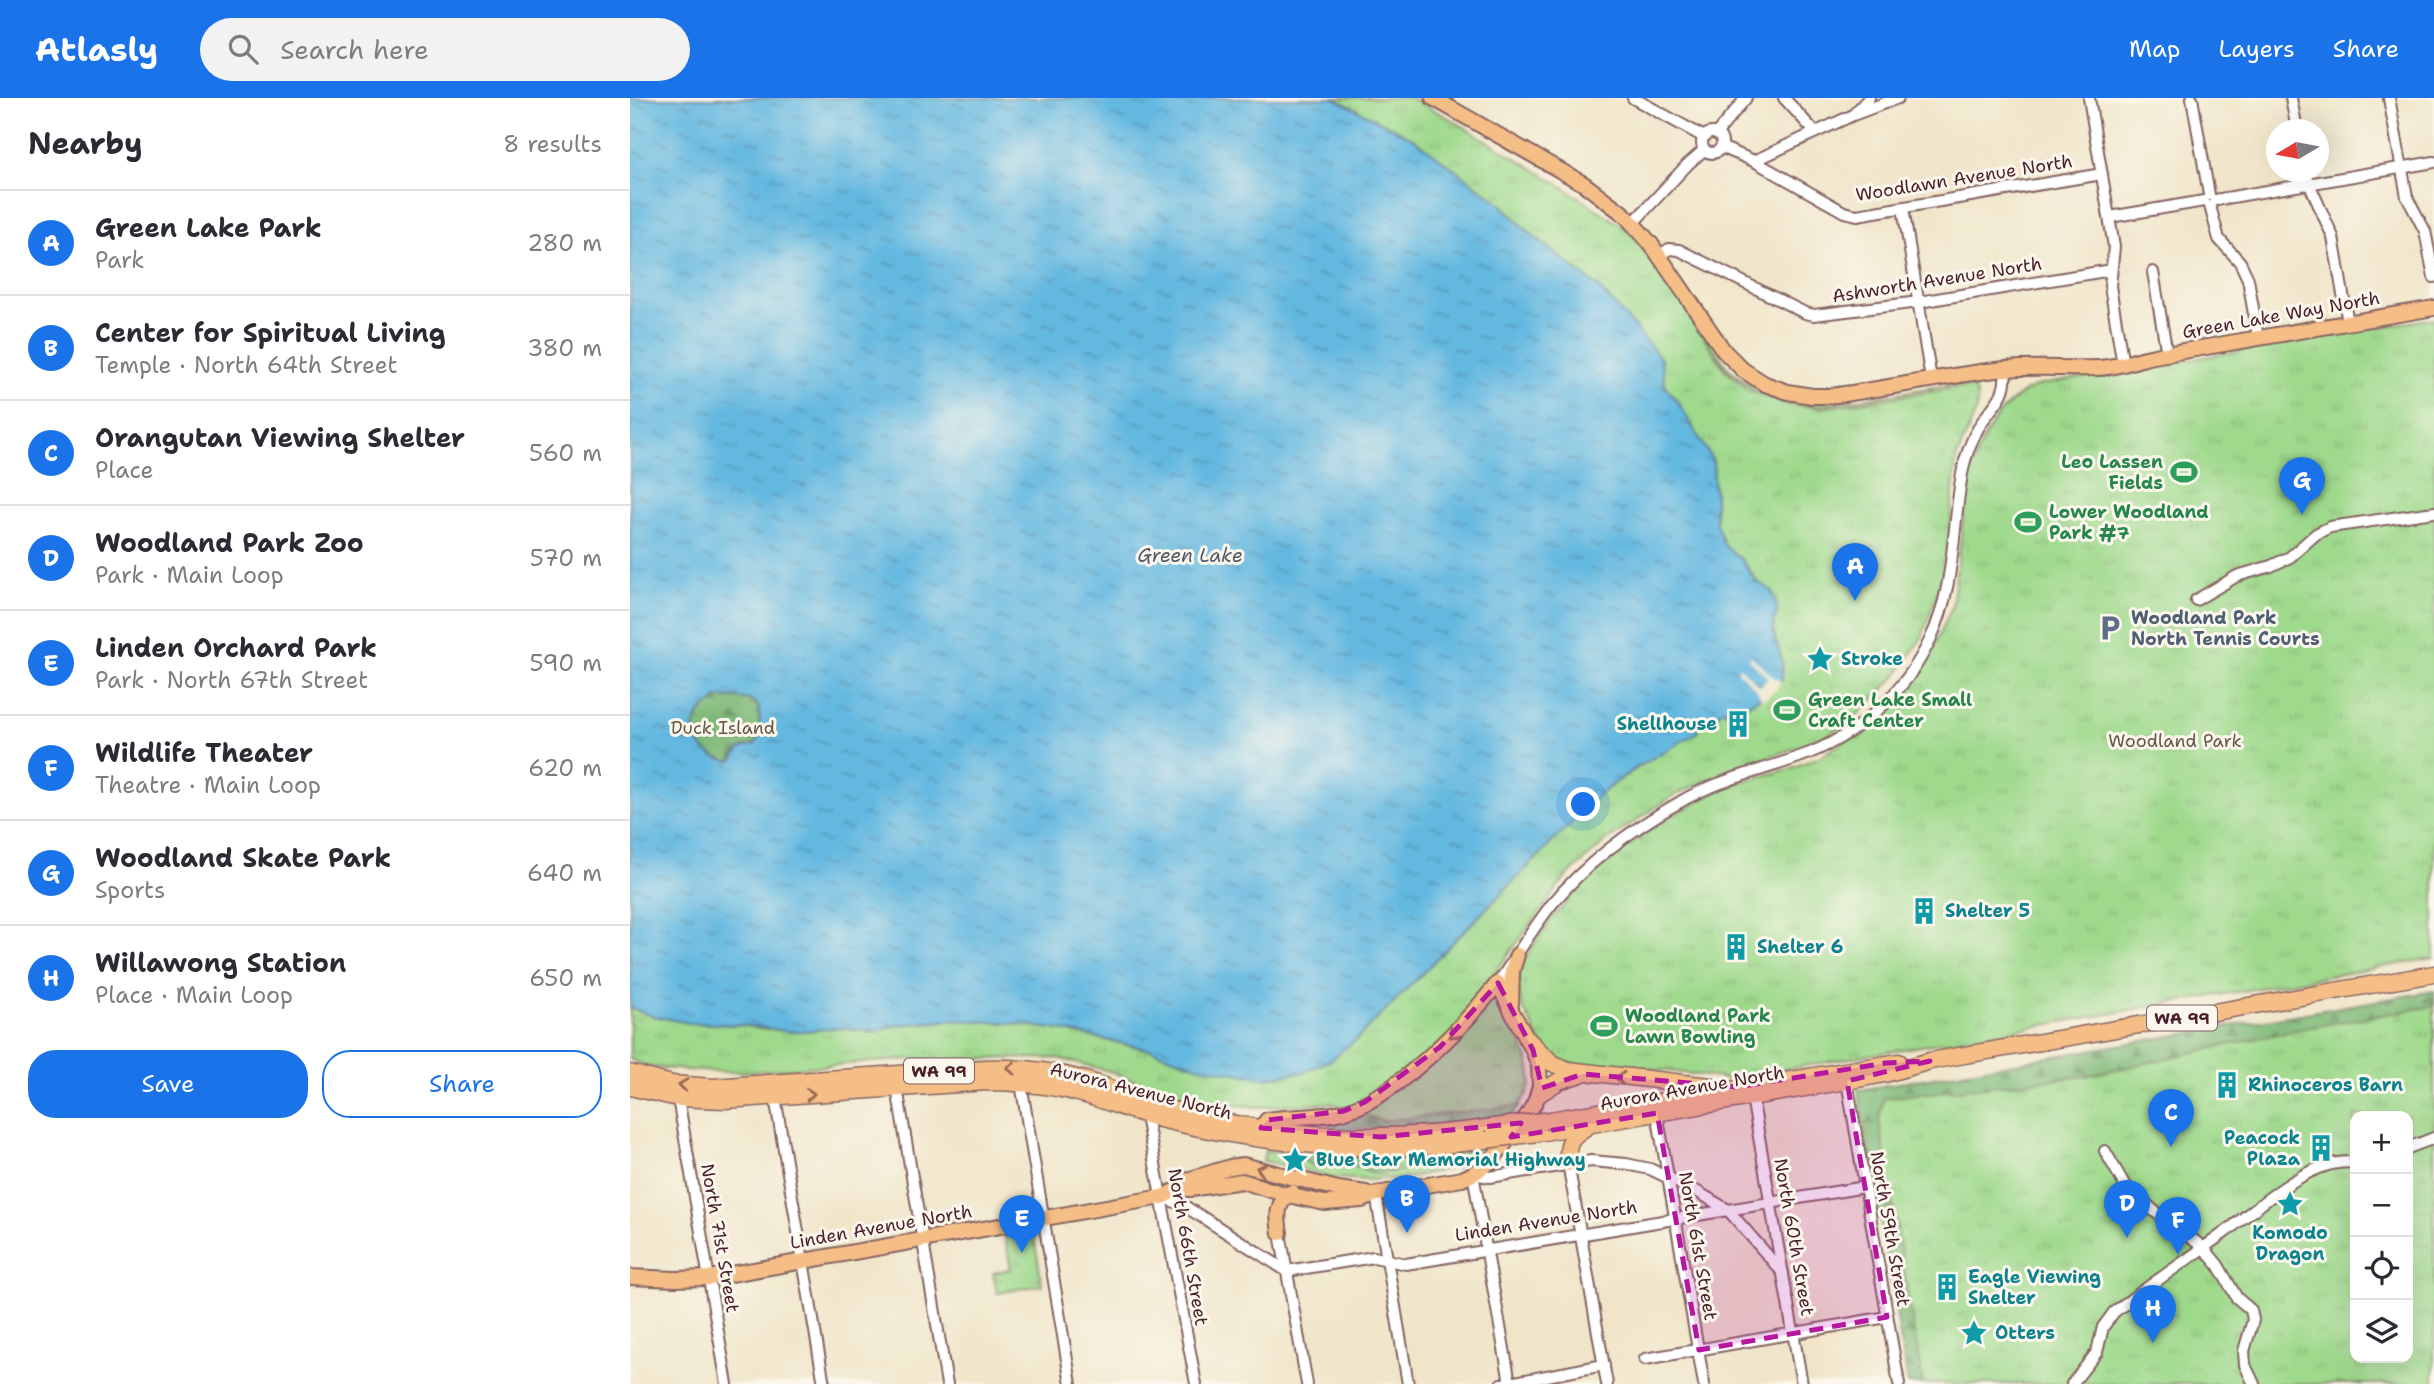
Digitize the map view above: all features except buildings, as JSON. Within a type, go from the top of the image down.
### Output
[{"type":"highway","name":"Aurora Avenue North","points":[[630,1073],[672,1084],[713,1087],[985,1068],[1027,1069],[1085,1080],[1176,1111],[1261,1128],[1321,1135],[1381,1137],[1538,1133],[1847,1081],[1930,1061],[2434,974]]},
{"type":"highway","points":[[1527,1039],[1557,1066],[1583,1074],[1737,1087]]},
{"type":"highway","name":"Aurora Avenue North","points":[[630,1087],[678,1098],[726,1100],[987,1082],[1020,1083],[1073,1091],[1146,1116],[1243,1137],[1312,1146],[1396,1148],[1455,1145],[1550,1120],[1886,1063],[1930,1061]]},
{"type":"highway","points":[[1539,1094],[1559,1081],[1583,1074]]},
{"type":"highway","points":[[1568,1163],[1570,1141],[1578,1132],[1591,1125]]},
{"type":"main road","name":"Green Lake Way North","points":[[1433,98],[1584,184],[1633,223],[1660,255],[1730,358],[1765,384],[1788,392],[1821,396],[2005,369],[2123,366],[2129,359],[2434,308]]},
{"type":"main road","points":[[1512,1012],[1512,971],[1517,956]]},
{"type":"main road","points":[[1261,1128],[1267,1120],[1344,1111],[1401,1080],[1440,1047],[1480,1007],[1498,983],[1539,1066],[1539,1094],[1530,1113],[1491,1161],[1473,1174],[1462,1179],[1376,1194],[1362,1200],[1325,1203],[1289,1200],[1283,1209],[1280,1233]]},
{"type":"main road","points":[[1235,1181],[1230,1167],[1247,1166],[1338,1189]]},
{"type":"main road","name":"Linden Avenue North","points":[[630,1277],[709,1278],[1162,1197],[1179,1189],[1187,1181],[1230,1167]]},
{"type":"main road","points":[[1179,1189],[1235,1181],[1253,1183],[1287,1195],[1325,1203]]},
{"type":"main road","points":[[1280,1233],[1278,1211],[1287,1195],[1296,1190],[1338,1189],[1376,1194]]},
{"type":"street","points":[[1633,98],[1722,141],[1721,147],[1714,153],[1704,150]]},
{"type":"street","points":[[1704,150],[1702,145],[1710,135],[1746,98]]},
{"type":"street","points":[[1784,98],[1815,132]]},
{"type":"street","points":[[1853,115],[1869,98]]},
{"type":"street","points":[[1754,161],[1853,115],[1898,98]]},
{"type":"street","points":[[2089,98],[2110,217],[2114,255],[2110,286],[2129,359]]},
{"type":"street","points":[[2192,98],[2209,200],[2219,239],[2240,261],[2248,279],[2259,338]]},
{"type":"street","points":[[2291,98],[2295,119]]},
{"type":"street","points":[[2389,98],[2407,197],[2427,240],[2434,277]]},
{"type":"street","name":"Woodlawn Avenue North","points":[[1721,147],[1754,161],[1848,214],[1857,215],[2102,174]]},
{"type":"street","points":[[1633,223],[1704,150]]},
{"type":"street","points":[[2329,175],[2434,162]]},
{"type":"street","points":[[2110,217],[2209,200],[2286,182]]},
{"type":"street","points":[[2309,182],[2333,237],[2348,323]]},
{"type":"street","points":[[1903,208],[1931,379]]},
{"type":"street","name":"Ashworth Avenue North","points":[[1660,255],[1669,249],[1679,250],[1805,313],[1824,315],[2111,270]]},
{"type":"street","points":[[2153,272],[2167,354]]},
{"type":"street","points":[[1498,983],[1535,927],[1566,888],[1624,837],[1682,801],[1714,785],[1803,756],[1836,740],[1872,715],[1902,685],[1926,648],[1943,606],[1965,460],[1979,427],[2004,392],[2005,369]]},
{"type":"street","points":[[2196,600],[2237,576],[2290,557],[2316,534],[2330,527],[2434,512]]},
{"type":"street","name":"North 59th Street","points":[[1847,1081],[1899,1384]]},
{"type":"street","points":[[1020,1083],[1071,1384]]},
{"type":"street","points":[[897,1088],[947,1384]]},
{"type":"street","points":[[775,1097],[824,1384]]},
{"type":"street","name":"North 60th Street","points":[[1752,1097],[1802,1384]]},
{"type":"street","name":"North 71st Street","points":[[678,1098],[727,1384]]},
{"type":"street","name":"North 61st Street","points":[[1657,1113],[1704,1384]]},
{"type":"street","name":"North 66th Street","points":[[1146,1116],[1196,1384]]},
{"type":"street","points":[[2413,1146],[2434,1138]]},
{"type":"street","points":[[2105,1151],[2124,1184],[2154,1211],[2203,1247],[2218,1265],[2237,1298],[2253,1312],[2252,1330],[2244,1351],[2245,1365],[2254,1384]]},
{"type":"street","points":[[1604,1365],[1508,1382],[1473,1174],[1490,1177],[1591,1161],[1650,1169],[1668,1176],[1728,1210],[1783,1273]]},
{"type":"street","points":[[1568,1163],[1607,1384]]},
{"type":"street","points":[[2072,1384],[2096,1352],[2103,1327],[2114,1312],[2266,1199],[2297,1180],[2335,1163],[2350,1163]]},
{"type":"street","name":"Linden Avenue North","points":[[1287,1271],[1374,1257],[1406,1264],[1866,1187]]},
{"type":"street","points":[[1376,1194],[1408,1384]]},
{"type":"street","points":[[1162,1197],[1182,1205],[1287,1271]]},
{"type":"street","points":[[1280,1233],[1307,1384]]},
{"type":"street","points":[[1645,1359],[1887,1317]]},
{"type":"highlighted area","points":[[1498,983],[1533,1050],[1542,1088],[1583,1074],[1737,1087],[1886,1063],[1930,1061],[1847,1081],[1887,1317],[1699,1350],[1657,1113],[1511,1137],[1521,1123],[1381,1137],[1261,1128],[1267,1120],[1344,1111],[1365,1102],[1440,1047]]},
{"type":"green space","points":[[1334,98],[1411,98],[1557,183],[1628,230],[1670,284],[1724,369],[1748,390],[1786,404],[1821,408],[1963,387],[1974,388],[1977,409],[1956,459],[1949,536],[1941,580],[1922,637],[1897,675],[1853,719],[1829,734],[1729,770],[1673,796],[1606,841],[1565,878],[1488,982],[1526,1053],[1530,1085],[1517,1106],[1383,1121],[1331,1103],[1260,1107],[1219,1104],[1151,1087],[1109,1071],[1058,1058],[910,1059],[748,1072],[649,1067],[630,1059],[630,1008],[689,1023],[741,1025],[760,1029],[836,1028],[876,1031],[898,1025],[955,1020],[1009,1023],[1061,1030],[1152,1050],[1197,1066],[1264,1078],[1304,1072],[1331,1060],[1358,1038],[1601,793],[1719,712],[1725,709],[1728,715],[1761,697],[1775,642],[1773,621],[1754,577],[1742,560],[1724,545],[1716,523],[1713,461],[1678,402],[1665,386],[1661,359],[1598,287],[1528,231],[1499,203],[1414,139]]},
{"type":"green space","points":[[1624,223],[1657,260],[1727,367],[1763,391],[1781,398],[1817,403],[1963,382],[1981,381],[1983,384],[1962,384],[1819,406],[1782,400],[1751,388],[1727,369],[1714,353],[1649,253]]},
{"type":"green space","name":"Woodland Park","points":[[2434,318],[2434,958],[1728,1079],[1646,1068],[1595,1069],[1570,1065],[1542,1044],[1522,1006],[1518,985],[1521,964],[1551,919],[1596,871],[1665,819],[1729,785],[1792,768],[1819,757],[1861,731],[1900,696],[1926,664],[1952,607],[1968,481],[1978,451],[1992,424],[2013,401],[2040,385]]},
{"type":"green space","name":"Duck Island","points":[[719,697],[755,701],[758,707],[760,726],[756,744],[740,749],[731,761],[708,753],[697,741],[695,733],[700,713]]},
{"type":"green space","points":[[2434,991],[2434,1069],[2411,1111],[2350,1111],[2350,1118],[1904,1271],[1923,1384],[1908,1384],[1858,1090]]},
{"type":"green space","points":[[2434,1006],[2434,1384],[1923,1384],[1879,1119],[1884,1098],[2086,1076],[2305,1028]]},
{"type":"green space","points":[[1516,1101],[1520,1106],[1511,1116],[1476,1123],[1407,1128],[1329,1129],[1330,1121],[1341,1121],[1364,1110]]},
{"type":"green space","points":[[1485,1150],[1474,1162],[1458,1167],[1445,1165],[1377,1174],[1360,1166],[1315,1167],[1305,1162],[1305,1157],[1309,1155],[1398,1157]]},
{"type":"green space","points":[[1265,1151],[1309,1155],[1305,1158],[1328,1165],[1360,1166],[1368,1172],[1445,1165],[1458,1167],[1391,1181],[1389,1178],[1331,1178],[1263,1161]]},
{"type":"green space","points":[[1033,1231],[1042,1285],[997,1293],[993,1273],[1011,1269],[1005,1236]]},
{"type":"water","name":"Green Lake","points":[[630,98],[1334,98],[1414,139],[1500,203],[1528,231],[1598,287],[1661,359],[1665,386],[1678,402],[1713,461],[1716,523],[1724,545],[1742,560],[1756,581],[1772,591],[1778,610],[1773,630],[1782,660],[1781,681],[1761,697],[1728,715],[1725,709],[1719,712],[1696,727],[1698,732],[1639,766],[1601,793],[1358,1038],[1331,1060],[1304,1072],[1264,1078],[1197,1066],[1152,1050],[1061,1030],[1009,1023],[954,1020],[898,1025],[876,1031],[836,1028],[793,1032],[741,1025],[689,1023],[630,1008]],"holes":[[[719,697],[753,701],[758,708],[759,734],[756,744],[740,749],[732,761],[708,752],[697,740],[695,733],[698,716]]]},
{"type":"pier","points":[[1751,656],[1781,681],[1776,690],[1762,700],[1757,690],[1737,670],[1740,667],[1760,687],[1768,678],[1749,659]]},
{"type":"place","name":"Leo Lassen Fields","points":[[2184,472]]},
{"type":"place","name":"Woodland Skate Park","points":[[2302,515]]},
{"type":"place","name":"Lower Woodland Park #7","points":[[2028,522]]},
{"type":"place","name":"Green Lake Park","points":[[1855,601]]},
{"type":"place","name":"Woodland Park North Tennis Courts","points":[[2110,628]]},
{"type":"place","name":"Stroke","points":[[1820,659]]},
{"type":"place","name":"Green Lake Small Craft Center","points":[[1787,710]]},
{"type":"place","name":"Shellhouse","points":[[1738,724]]},
{"type":"place","name":"Shelter 5","points":[[1924,911]]},
{"type":"place","name":"Shelter 6","points":[[1736,947]]},
{"type":"place","name":"Woodland Park Lawn Bowling","points":[[1604,1026]]},
{"type":"place","name":"Rhinoceros Barn","points":[[2227,1085]]},
{"type":"place","name":"Orangutan Viewing Shelter","points":[[2171,1147]]},
{"type":"place","name":"Peacock Plaza","points":[[2321,1148]]},
{"type":"place","name":"Blue Star Memorial Highway","points":[[1295,1160]]},
{"type":"place","name":"Komodo Dragon","points":[[2290,1204]]},
{"type":"place","name":"Center for Spiritual Living","points":[[1407,1233]]},
{"type":"place","name":"Woodland Park Zoo","points":[[2127,1238]]},
{"type":"place","name":"Linden Orchard Park","points":[[1022,1253]]},
{"type":"place","name":"Wildlife Theater","points":[[2178,1255]]},
{"type":"place","name":"Eagle Viewing Shelter","points":[[1947,1287]]},
{"type":"place","name":"Otters","points":[[1974,1333]]},
{"type":"place","name":"Willawong Station","points":[[2153,1343]]}]
